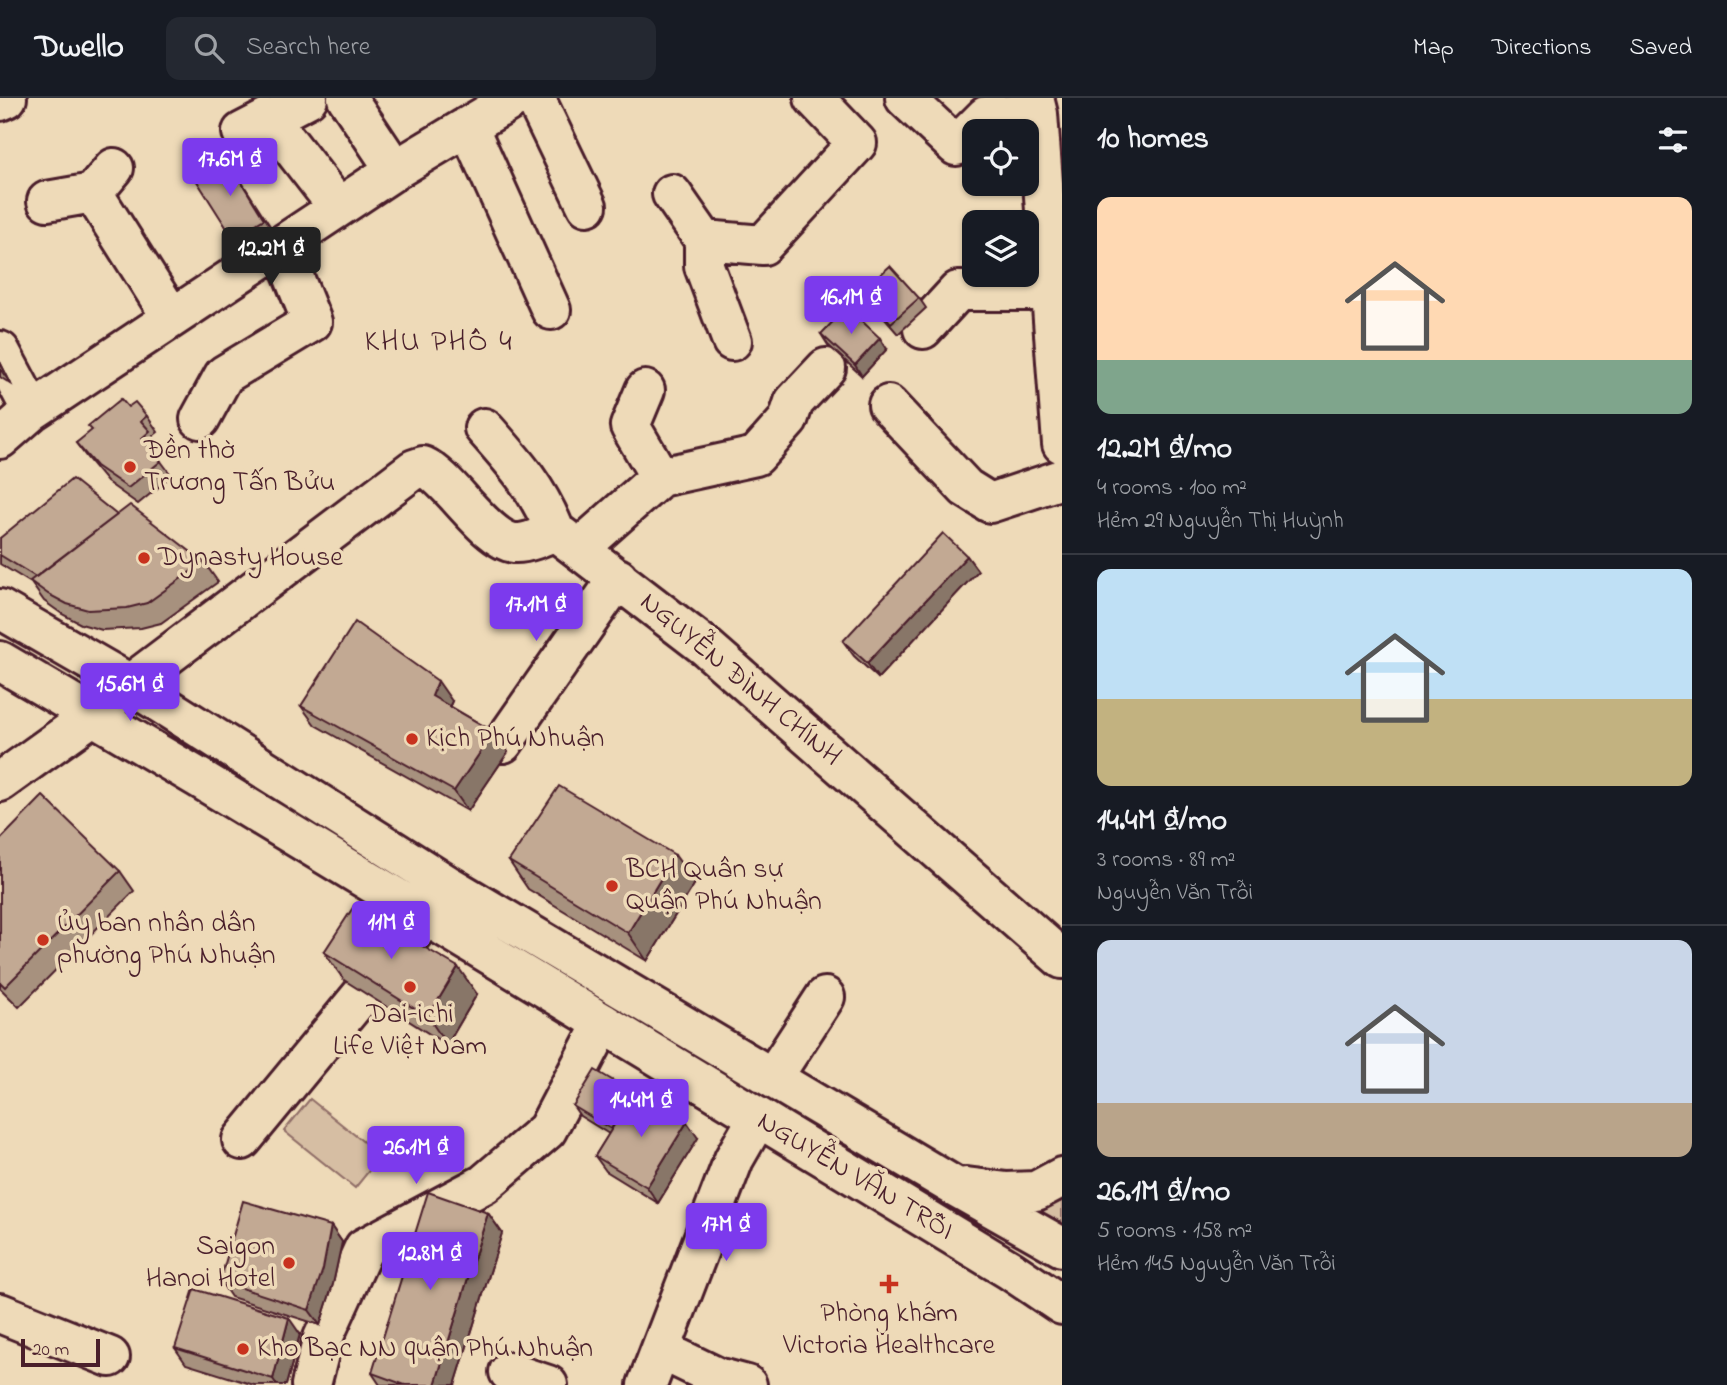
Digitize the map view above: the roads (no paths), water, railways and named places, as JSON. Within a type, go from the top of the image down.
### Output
[{"type":"street","points":[[0,101],[8,98]]},
{"type":"street","points":[[347,98],[395,170]]},
{"type":"street","points":[[535,98],[587,206]]},
{"type":"street","points":[[704,240],[763,245],[856,143],[814,98]]},
{"type":"street","points":[[905,98],[956,146],[986,116],[1043,125],[1053,202],[1051,291],[1062,444]]},
{"type":"street","points":[[0,439],[32,411],[482,110],[551,310]]},
{"type":"street","points":[[242,132],[269,118],[338,207]]},
{"type":"street","points":[[47,201],[104,180],[172,318]]},
{"type":"street","points":[[672,194],[704,240],[704,266],[732,341]]},
{"type":"street","points":[[200,419],[224,375],[312,321],[281,245]]},
{"type":"street","points":[[923,329],[958,291],[1051,291]]},
{"type":"street","points":[[0,351],[32,411]]},
{"type":"street","points":[[0,782],[92,716],[130,684],[414,468],[424,466],[433,470],[458,499],[497,535],[514,543],[538,538],[568,539],[660,477],[757,456],[788,420],[794,402],[826,368]]},
{"type":"street","points":[[645,390],[630,426],[660,477]]},
{"type":"street","points":[[888,405],[966,488],[990,503],[1062,478]]},
{"type":"street","points":[[484,428],[512,459],[568,539]]},
{"type":"street","name":"NGUYỄN ĐÌNH CHÍNH","points":[[568,539],[706,647],[1062,959]]},
{"type":"street","points":[[503,743],[618,578]]},
{"type":"street","name":"NGUYỄN VĂN TRỖI","points":[[0,608],[130,684],[446,884],[954,1186],[1062,1247]]},
{"type":"street","name":"NGUYỄN VĂN TRỖI","points":[[0,661],[199,778],[757,1119],[1010,1270],[1062,1305]]},
{"type":"street","points":[[242,1140],[426,917],[446,884]]},
{"type":"street","points":[[773,1077],[825,997]]},
{"type":"street","points":[[311,1385],[323,1338],[364,1248],[484,1184],[547,1130],[603,1023]]},
{"type":"street","points":[[647,1385],[734,1159],[757,1119]]},
{"type":"street","points":[[954,1186],[1007,1192],[1036,1191],[1062,1177]]},
{"type":"street","points":[[0,1313],[110,1357]]},
{"type":"street","points":[[661,1350],[717,1377],[747,1385]]},
{"type":"street","points":[[509,1371],[548,1385]]},
{"type":"place","name":"Đền thờ Trương Tấn Bửu","points":[[130,467]]},
{"type":"place","name":"Dynasty House","points":[[144,558]]},
{"type":"place","name":"Kịch Phú Nhuận","points":[[412,739]]},
{"type":"place","name":"BCH Quân sự Quận Phú Nhuận","points":[[612,886]]},
{"type":"place","name":"Ủy ban nhân dân phường Phú Nhuận","points":[[43,940]]},
{"type":"place","name":"Dai-ichi Life Việt Nam","points":[[410,987]]},
{"type":"place","name":"Saigon Hanoi Hotel","points":[[289,1263]]},
{"type":"place","name":"Phòng khám Victoria Healthcare","points":[[889,1284]]},
{"type":"place","name":"Kho Bạc NN quận Phú Nhuận","points":[[243,1349]]},
{"type":"district","name":"KHU PHỐ 4","points":[[439,343]]}]
